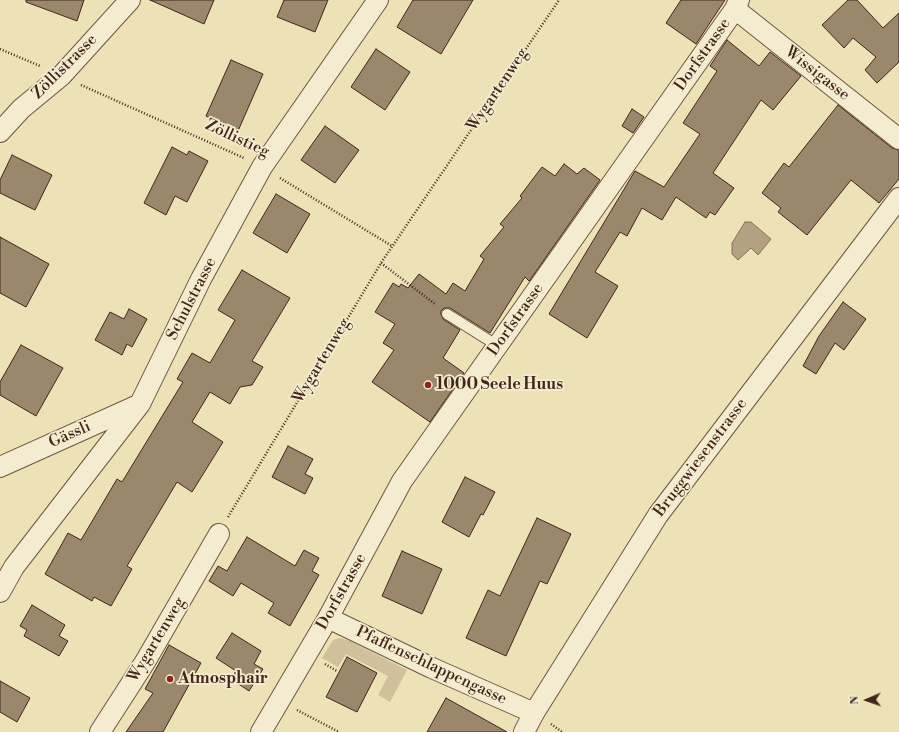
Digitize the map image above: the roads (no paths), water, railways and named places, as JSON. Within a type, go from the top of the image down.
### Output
[{"type":"street","name":"Zöllistrasse","points":[[0,132],[21,109],[60,76],[130,0]]},
{"type":"street","name":"Schulstrasse","points":[[0,592],[14,567],[140,404],[201,279],[262,167],[378,0]]},
{"type":"street","name":"Wissigasse","points":[[737,5],[899,139]]},
{"type":"street","name":"Dorfstrasse","points":[[260,732],[328,618],[402,481],[737,5]]},
{"type":"street","name":"Bruggwiesenstrasse","points":[[524,732],[534,713],[658,515],[899,198]]},
{"type":"street","name":"Gässli","points":[[0,467],[140,404]]},
{"type":"street","name":"Wygartenweg","points":[[100,732],[145,662],[218,534]]},
{"type":"street","name":"Pfaffenschlappengasse","points":[[328,618],[432,668],[534,713]]},
{"type":"lane","points":[[447,314],[498,346]]},
{"type":"place","name":"1000 Seele Huus","points":[[428,385]]},
{"type":"place","name":"Atmosphair","points":[[170,679]]}]
